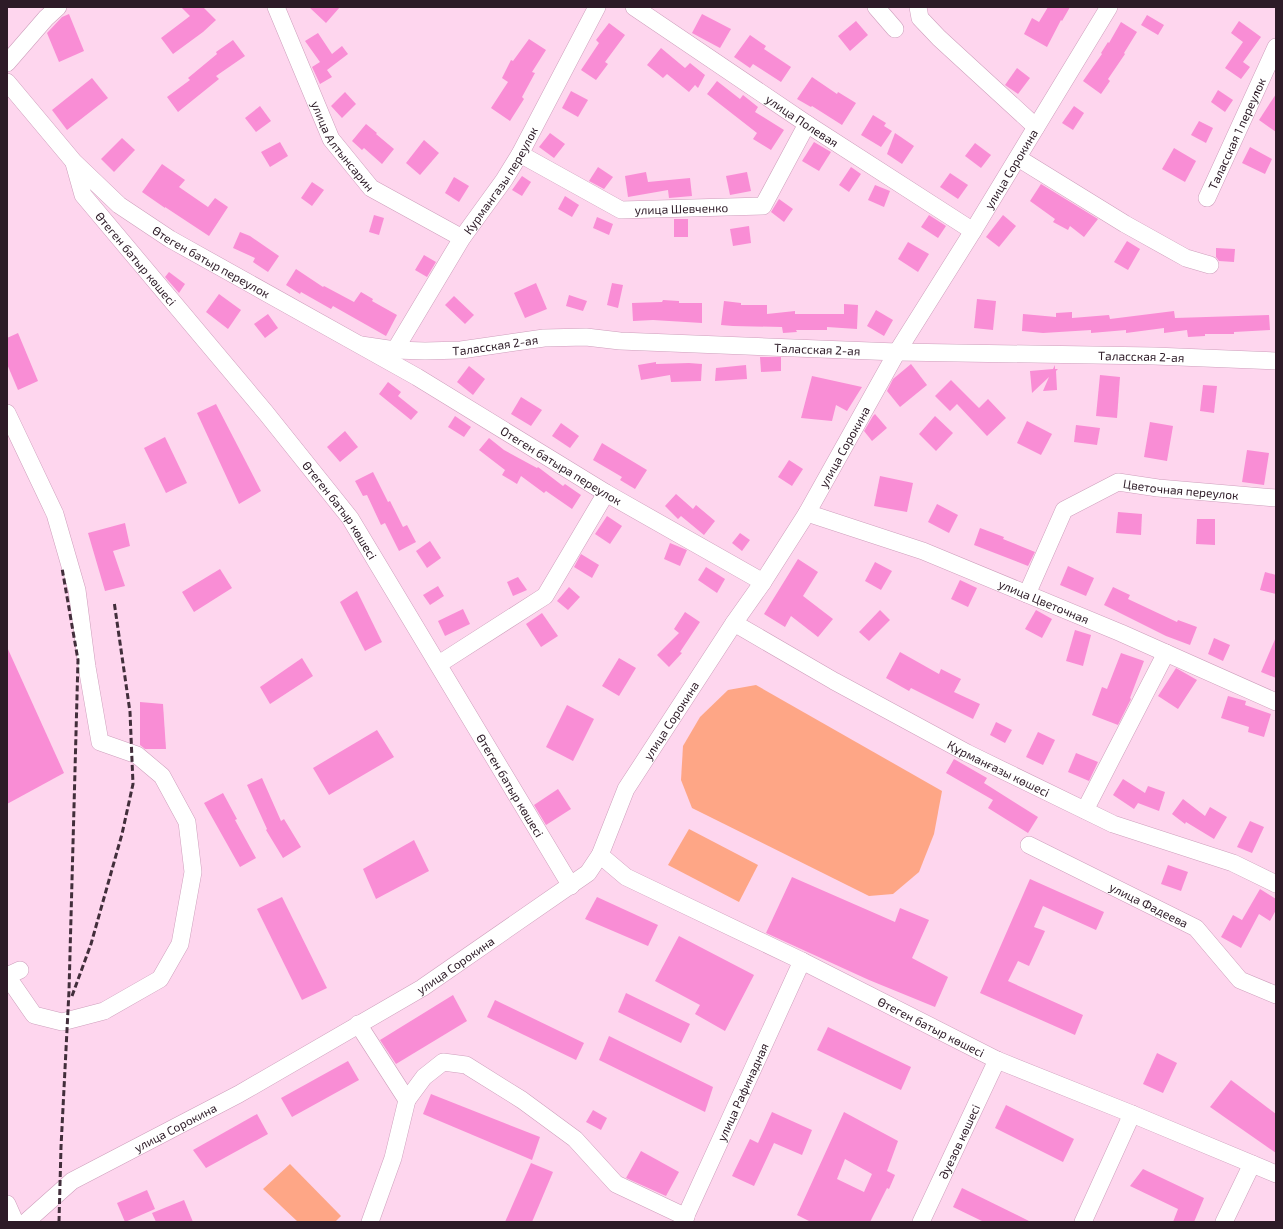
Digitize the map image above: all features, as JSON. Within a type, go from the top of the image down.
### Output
[{"type":"street","points":[[7,63],[46,18],[58,7]]},
{"type":"street","name":"улица Алтынсарин","points":[[276,7],[330,139],[371,188],[462,238]]},
{"type":"street","name":"Курмангазы переулок","points":[[395,350],[462,238],[504,180],[520,154],[597,7]]},
{"type":"street","name":"улица Полевая","points":[[634,7],[807,124],[973,232]]},
{"type":"street","points":[[876,7],[895,29]]},
{"type":"street","points":[[918,7],[920,18],[939,38],[1036,127]]},
{"type":"street","name":"улица Сорокина","points":[[26,1222],[72,1181],[239,1094],[422,988],[588,873],[600,854],[626,789],[807,513],[897,352],[973,232],[1109,7]]},
{"type":"street","name":"Таласская 1 переулок","points":[[1206,198],[1276,47]]},
{"type":"street","name":"Өтеген батыр переулок","points":[[7,82],[74,162],[119,205],[170,239],[361,345]]},
{"type":"street","name":"улица Шевченко","points":[[520,154],[621,210],[763,206],[807,124]]},
{"type":"street","points":[[1018,158],[1125,224],[1186,258],[1210,265]]},
{"type":"street","name":"Өтеген батыр көшесі","points":[[74,162],[83,195],[266,413],[350,518],[571,886]]},
{"type":"street","name":"Таласская 2-ая","points":[[361,345],[395,350],[461,350],[544,338],[586,337],[628,342],[897,352],[1154,356],[1276,361]]},
{"type":"street","name":"Отеген батыра переулок","points":[[361,345],[424,381],[606,493],[763,582]]},
{"type":"street","points":[[7,413],[55,514],[75,582],[100,742],[137,755],[162,776],[187,822],[193,872],[180,944],[160,979],[104,1011],[62,1022],[34,1015],[7,976],[20,970]]},
{"type":"street","name":"Цветочная переулок","points":[[1027,594],[1064,510],[1118,482],[1158,488],[1276,498]]},
{"type":"street","points":[[439,664],[545,596],[606,493]]},
{"type":"street","name":"улица Цветочная","points":[[807,513],[923,551],[1166,653],[1276,702]]},
{"type":"street","name":"Құрманғазы көшесі","points":[[734,623],[834,681],[967,753],[1113,824],[1233,863],[1276,884]]},
{"type":"street","points":[[1085,810],[1166,653]]},
{"type":"street","name":"улица Фадеева","points":[[1029,845],[1196,928],[1240,980],[1276,995]]},
{"type":"street","name":"Өтеген батыр көшесі","points":[[600,854],[626,877],[802,961],[997,1060],[1276,1174]]},
{"type":"street","name":"улица Рафинадная","points":[[685,1220],[802,961]]},
{"type":"street","points":[[358,1024],[407,1100]]},
{"type":"street","name":"Әуезов көшесі","points":[[921,1222],[997,1060]]},
{"type":"street","points":[[370,1222],[393,1158],[407,1100],[424,1077],[444,1062],[466,1065],[522,1100],[575,1139],[616,1184],[685,1220]]},
{"type":"street","points":[[1083,1222],[1132,1114]]},
{"type":"street","points":[[1224,1222],[1252,1164]]},
{"type":"street","points":[[7,1204],[15,1222]]},
{"type":"shaded area","points":[[756,685],[942,791],[934,834],[919,872],[893,894],[869,896],[692,808],[681,780],[683,746],[700,717],[728,690]]},
{"type":"shaded area","points":[[689,829],[758,865],[739,902],[668,865]]},
{"type":"shaded area","points":[[290,1164],[341,1216],[335,1222],[298,1222],[263,1189]]},
{"type":"building","points":[[181,7],[203,7],[216,20],[203,32],[173,54],[161,38],[190,16]]},
{"type":"building","points":[[309,7],[340,7],[326,23]]},
{"type":"building","points":[[1048,7],[1070,7],[1062,21],[1061,20],[1047,47],[1024,34],[1032,18],[1039,22]]},
{"type":"building","points":[[69,14],[84,51],[59,62],[47,33],[62,17]]},
{"type":"building","points":[[702,14],[731,29],[720,48],[692,33]]},
{"type":"building","points":[[1147,15],[1164,25],[1158,35],[1141,25]]},
{"type":"building","points":[[856,21],[868,35],[850,51],[838,36]]},
{"type":"building","points":[[1239,21],[1261,37],[1243,62],[1250,67],[1241,79],[1225,68],[1243,42],[1231,33]]},
{"type":"building","points":[[1121,22],[1137,32],[1124,53],[1125,54],[1108,79],[1110,81],[1101,94],[1083,81],[1102,54],[1101,53],[1108,42],[1109,43]]},
{"type":"building","points":[[609,23],[625,35],[605,62],[608,64],[596,80],[581,70],[599,43],[596,40]]},
{"type":"building","points":[[318,33],[332,54],[342,46],[348,54],[327,70],[332,77],[320,84],[312,67],[320,62],[305,41]]},
{"type":"building","points":[[750,35],[766,46],[764,49],[791,67],[781,82],[753,64],[750,68],[734,57]]},
{"type":"building","points":[[529,39],[546,50],[532,72],[535,73],[522,97],[524,99],[510,121],[491,108],[508,82],[502,78],[511,60],[513,61]]},
{"type":"building","points":[[233,40],[245,56],[216,76],[219,79],[178,112],[167,97],[190,80],[188,78],[217,54],[216,52]]},
{"type":"building","points":[[661,48],[685,68],[690,63],[705,75],[698,88],[695,85],[689,92],[667,74],[663,78],[647,65]]},
{"type":"building","points":[[1017,68],[1030,78],[1018,94],[1005,85]]},
{"type":"building","points":[[812,77],[837,94],[838,92],[856,103],[842,125],[812,106],[811,107],[797,99]]},
{"type":"building","points":[[92,78],[108,98],[67,130],[52,110]]},
{"type":"building","points":[[717,81],[740,99],[743,95],[758,107],[755,112],[784,130],[771,150],[753,139],[757,133],[707,94]]},
{"type":"building","points":[[1218,90],[1233,100],[1225,112],[1211,102]]},
{"type":"building","points":[[571,91],[588,100],[578,117],[562,108]]},
{"type":"building","points":[[345,92],[356,104],[342,118],[331,106]]},
{"type":"building","points":[[1276,94],[1276,132],[1259,120]]},
{"type":"building","points":[[260,106],[271,121],[256,132],[245,118]]},
{"type":"building","points":[[1074,106],[1084,113],[1073,130],[1062,123]]},
{"type":"building","points":[[873,115],[886,123],[884,126],[892,131],[881,147],[861,135]]},
{"type":"building","points":[[1199,121],[1213,128],[1206,143],[1191,135]]},
{"type":"building","points":[[366,124],[394,149],[382,164],[364,148],[362,150],[352,141]]},
{"type":"building","points":[[550,133],[565,144],[554,158],[539,147]]},
{"type":"building","points":[[895,133],[914,146],[902,164],[887,154]]},
{"type":"building","points":[[122,138],[135,150],[114,172],[101,159]]},
{"type":"building","points":[[424,140],[439,153],[420,175],[406,163]]},
{"type":"building","points":[[280,142],[288,156],[270,167],[261,152]]},
{"type":"building","points":[[814,142],[831,152],[819,171],[802,161]]},
{"type":"building","points":[[975,143],[991,155],[981,168],[965,156]]},
{"type":"building","points":[[1250,147],[1272,159],[1265,174],[1242,163]]},
{"type":"building","points":[[1174,148],[1196,161],[1185,182],[1162,169]]},
{"type":"building","points":[[162,164],[185,180],[179,187],[208,207],[215,198],[228,207],[209,236],[142,192]]},
{"type":"building","points":[[598,167],[613,177],[604,189],[589,181]]},
{"type":"building","points":[[851,167],[861,174],[849,192],[839,185]]},
{"type":"building","points":[[646,172],[648,182],[690,178],[692,196],[669,198],[668,190],[628,197],[625,176]]},
{"type":"building","points":[[747,172],[751,191],[730,195],[726,176]]},
{"type":"building","points":[[950,173],[968,185],[958,199],[940,187]]},
{"type":"building","points":[[522,176],[531,182],[522,196],[512,190]]},
{"type":"building","points":[[454,177],[469,186],[459,202],[445,193]]},
{"type":"building","points":[[312,182],[324,190],[312,206],[301,198]]},
{"type":"building","points":[[1041,184],[1098,219],[1084,237],[1070,226],[1068,230],[1053,222],[1055,219],[1030,201]]},
{"type":"building","points":[[875,185],[890,191],[884,207],[868,200]]},
{"type":"building","points":[[565,196],[579,205],[572,217],[558,209]]},
{"type":"building","points":[[779,199],[793,209],[784,222],[771,212]]},
{"type":"building","points":[[374,215],[384,218],[379,235],[369,232]]},
{"type":"building","points":[[929,215],[946,226],[938,238],[921,227]]},
{"type":"building","points":[[1003,215],[1016,226],[999,247],[986,237]]},
{"type":"building","points":[[597,217],[613,224],[609,235],[593,228]]},
{"type":"building","points":[[674,219],[688,219],[688,237],[674,237]]},
{"type":"building","points":[[749,226],[751,243],[733,246],[730,229]]},
{"type":"building","points":[[240,232],[250,236],[279,256],[268,272],[253,262],[255,258],[233,248]]},
{"type":"building","points":[[1127,241],[1140,249],[1128,270],[1114,262]]},
{"type":"building","points":[[908,242],[929,254],[918,272],[898,259]]},
{"type":"building","points":[[1216,248],[1235,249],[1234,262],[1219,261],[1216,257]]},
{"type":"building","points":[[424,255],[436,262],[427,277],[415,270]]},
{"type":"building","points":[[296,269],[323,287],[324,286],[354,302],[361,292],[373,299],[372,301],[397,315],[386,336],[333,306],[331,309],[301,292],[300,294],[286,285]]},
{"type":"building","points":[[169,272],[185,284],[179,293],[165,277]]},
{"type":"building","points":[[536,283],[547,309],[525,318],[514,293]]},
{"type":"building","points":[[612,283],[623,285],[618,308],[607,305]]},
{"type":"building","points":[[219,294],[241,310],[228,329],[206,312]]},
{"type":"building","points":[[569,295],[587,301],[583,311],[566,306]]},
{"type":"building","points":[[454,296],[474,315],[465,324],[445,305]]},
{"type":"building","points":[[977,299],[996,301],[993,330],[974,328]]},
{"type":"building","points":[[663,300],[679,301],[679,303],[702,303],[702,323],[653,320],[633,321],[632,303],[662,302]]},
{"type":"building","points":[[724,301],[741,303],[741,305],[767,305],[767,314],[795,311],[795,314],[844,314],[844,304],[858,305],[857,329],[827,327],[827,330],[796,330],[797,332],[783,333],[782,327],[721,325]]},
{"type":"building","points":[[876,310],[893,320],[884,336],[867,326]]},
{"type":"building","points":[[1174,311],[1175,318],[1269,315],[1270,330],[1234,332],[1234,334],[1205,334],[1205,336],[1188,337],[1187,330],[1164,333],[1164,328],[1126,333],[1126,330],[1091,333],[1091,330],[1043,333],[1022,331],[1023,314],[1056,317],[1056,313],[1072,312],[1072,318],[1109,315],[1110,319]]},
{"type":"building","points":[[268,314],[278,328],[265,338],[254,324]]},
{"type":"building","points":[[18,333],[38,381],[18,390],[7,364],[7,338]]},
{"type":"building","points":[[760,357],[781,357],[781,371],[761,372]]},
{"type":"building","points":[[656,362],[656,364],[702,364],[701,381],[671,382],[670,375],[641,380],[638,365]]},
{"type":"building","points":[[911,364],[927,385],[900,407],[887,391],[893,379]]},
{"type":"building","points":[[746,365],[747,379],[715,381],[716,368]]},
{"type":"building","points":[[1055,365],[1055,369],[1058,369],[1056,371],[1057,390],[1043,391],[1049,377],[1032,393],[1030,371],[1053,369]]},
{"type":"building","points":[[469,366],[485,379],[473,395],[457,382]]},
{"type":"building","points":[[1100,375],[1120,377],[1117,418],[1096,416]]},
{"type":"building","points":[[812,376],[862,387],[847,411],[836,405],[832,421],[801,418]]},
{"type":"building","points":[[951,380],[979,408],[988,399],[1006,418],[987,436],[957,404],[950,411],[935,396]]},
{"type":"building","points":[[388,382],[401,392],[398,396],[418,412],[411,420],[379,394]]},
{"type":"building","points":[[1203,385],[1217,386],[1214,413],[1200,411]]},
{"type":"building","points":[[521,397],[542,410],[531,426],[511,414]]},
{"type":"building","points":[[216,404],[261,491],[239,504],[197,413]]},
{"type":"building","points":[[875,414],[887,428],[872,441],[864,431]]},
{"type":"building","points":[[455,416],[471,427],[464,437],[448,427]]},
{"type":"building","points":[[935,416],[953,433],[936,451],[919,434]]},
{"type":"building","points":[[1027,421],[1052,434],[1041,455],[1017,443]]},
{"type":"building","points":[[1150,422],[1173,426],[1167,461],[1144,457]]},
{"type":"building","points":[[561,423],[579,436],[570,448],[552,436]]},
{"type":"building","points":[[1076,425],[1100,428],[1097,445],[1074,442]]},
{"type":"building","points":[[345,431],[358,447],[340,462],[327,447]]},
{"type":"building","points":[[165,437],[187,483],[166,493],[144,448]]},
{"type":"building","points":[[489,438],[504,450],[537,468],[538,467],[563,486],[565,484],[581,495],[572,509],[546,491],[544,493],[521,476],[517,484],[502,475],[505,470],[479,450]]},
{"type":"building","points":[[602,443],[647,470],[635,489],[620,480],[622,477],[593,460]]},
{"type":"building","points":[[1247,450],[1269,453],[1264,485],[1242,482]]},
{"type":"building","points":[[789,460],[803,469],[792,486],[778,477]]},
{"type":"building","points":[[373,472],[403,527],[407,525],[416,542],[399,551],[385,523],[381,525],[367,495],[363,496],[355,481]]},
{"type":"building","points":[[880,476],[913,483],[907,512],[874,506]]},
{"type":"building","points":[[676,494],[693,509],[696,505],[715,521],[704,535],[681,516],[678,519],[665,506]]},
{"type":"building","points":[[937,504],[958,515],[949,533],[928,522]]},
{"type":"building","points":[[1118,512],[1142,514],[1141,535],[1116,533]]},
{"type":"building","points":[[607,516],[622,526],[610,544],[595,534]]},
{"type":"building","points":[[1197,519],[1215,519],[1215,545],[1196,544]]},
{"type":"building","points":[[125,523],[130,546],[113,551],[125,586],[105,591],[88,533]]},
{"type":"building","points":[[980,528],[1004,537],[1003,539],[1035,552],[1028,566],[974,545]]},
{"type":"building","points":[[740,533],[750,540],[742,551],[732,543]]},
{"type":"building","points":[[430,541],[441,558],[427,568],[416,551]]},
{"type":"building","points":[[670,543],[687,550],[680,566],[664,559]]},
{"type":"building","points":[[581,554],[599,565],[592,578],[574,567]]},
{"type":"building","points":[[798,559],[818,572],[803,596],[833,619],[818,637],[791,616],[785,627],[764,614]]},
{"type":"building","points":[[875,562],[892,571],[881,590],[865,581]]},
{"type":"building","points":[[1068,566],[1094,578],[1086,596],[1060,585]]},
{"type":"building","points":[[706,567],[725,579],[717,593],[698,580]]},
{"type":"building","points":[[220,569],[232,588],[194,612],[182,592]]},
{"type":"building","points":[[1265,572],[1276,575],[1276,594],[1260,590]]},
{"type":"building","points":[[518,577],[527,590],[513,596],[507,582]]},
{"type":"building","points":[[960,580],[977,588],[968,607],[951,599]]},
{"type":"building","points":[[438,586],[444,596],[430,605],[423,595]]},
{"type":"building","points":[[569,587],[580,597],[568,610],[557,601]]},
{"type":"building","points":[[1113,587],[1130,595],[1128,599],[1177,622],[1178,620],[1197,627],[1190,645],[1166,636],[1104,605]]},
{"type":"building","points":[[357,591],[382,642],[365,651],[340,602]]},
{"type":"building","points":[[463,609],[470,624],[445,636],[438,621]]},
{"type":"building","points":[[880,610],[890,620],[869,641],[859,632]]},
{"type":"building","points":[[1036,610],[1052,619],[1042,638],[1025,629]]},
{"type":"building","points":[[685,612],[700,622],[680,652],[682,653],[669,667],[657,655],[679,633],[674,629]]},
{"type":"building","points":[[542,613],[558,636],[541,647],[526,624]]},
{"type":"building","points":[[1075,630],[1091,635],[1083,666],[1066,661]]},
{"type":"building","points":[[1276,637],[1276,678],[1261,672]]},
{"type":"building","points":[[1214,638],[1230,645],[1223,661],[1208,654]]},
{"type":"building","points":[[7,647],[64,773],[7,804]]},
{"type":"building","points":[[900,652],[939,674],[941,669],[961,679],[954,692],[980,704],[973,719],[911,688],[909,691],[886,678]]},
{"type":"building","points":[[1121,653],[1144,661],[1130,698],[1131,699],[1118,725],[1092,715],[1102,687],[1107,689]]},
{"type":"building","points":[[302,658],[313,676],[270,704],[260,687]]},
{"type":"building","points":[[619,658],[636,668],[619,696],[602,686]]},
{"type":"building","points":[[1176,668],[1197,680],[1178,709],[1158,696]]},
{"type":"building","points":[[1228,696],[1246,701],[1245,705],[1271,714],[1264,737],[1248,732],[1249,727],[1221,718]]},
{"type":"building","points":[[140,702],[163,704],[166,749],[145,749],[140,745]]},
{"type":"building","points":[[567,705],[594,719],[573,761],[546,747]]},
{"type":"building","points":[[996,722],[1012,730],[1005,743],[990,735]]},
{"type":"building","points":[[377,730],[394,757],[329,795],[313,768]]},
{"type":"building","points":[[1038,732],[1055,740],[1043,765],[1026,757]]},
{"type":"building","points":[[1076,753],[1098,762],[1089,781],[1068,772]]},
{"type":"building","points":[[954,759],[987,778],[984,783],[1038,817],[1028,833],[988,808],[993,800],[946,773]]},
{"type":"building","points":[[262,778],[281,821],[284,819],[301,847],[283,858],[266,830],[267,829],[247,785]]},
{"type":"building","points":[[1123,779],[1145,793],[1148,786],[1165,792],[1159,811],[1138,803],[1134,809],[1113,795]]},
{"type":"building","points":[[558,789],[571,809],[546,825],[534,805]]},
{"type":"building","points":[[223,793],[237,819],[235,820],[256,858],[240,867],[204,803]]},
{"type":"building","points":[[1183,799],[1205,816],[1210,807],[1227,817],[1214,839],[1186,822],[1185,824],[1172,814]]},
{"type":"building","points":[[1250,821],[1264,827],[1252,853],[1237,847]]},
{"type":"building","points":[[414,840],[429,871],[376,899],[363,869]]},
{"type":"building","points":[[1168,865],[1188,872],[1181,891],[1161,884]]},
{"type":"building","points":[[792,877],[895,922],[900,908],[929,920],[912,958],[948,977],[935,1007],[869,980],[766,933]]},
{"type":"building","points":[[1030,879],[1104,912],[1096,930],[1043,906],[1034,927],[1045,931],[1029,966],[1018,961],[1008,981],[1083,1015],[1075,1035],[980,993]]},
{"type":"building","points":[[1260,889],[1276,899],[1276,910],[1270,921],[1259,914],[1241,948],[1221,937],[1233,915],[1242,920]]},
{"type":"building","points":[[282,897],[327,988],[302,1000],[257,909]]},
{"type":"building","points":[[597,897],[658,925],[648,946],[585,919]]},
{"type":"building","points":[[679,936],[754,975],[725,1031],[695,1014],[700,1005],[655,981]]},
{"type":"building","points":[[626,993],[690,1024],[681,1043],[618,1012]]},
{"type":"building","points":[[453,995],[467,1021],[396,1064],[380,1040]]},
{"type":"building","points":[[495,1000],[584,1043],[576,1060],[487,1017]]},
{"type":"building","points":[[828,1027],[911,1067],[901,1090],[817,1050]]},
{"type":"building","points":[[609,1036],[713,1087],[705,1112],[599,1060]]},
{"type":"building","points":[[1157,1053],[1177,1063],[1163,1093],[1143,1084]]},
{"type":"building","points":[[348,1061],[359,1080],[292,1117],[281,1098]]},
{"type":"building","points":[[1231,1080],[1276,1114],[1276,1153],[1210,1107]]},
{"type":"building","points":[[431,1094],[540,1137],[532,1160],[423,1114]]},
{"type":"building","points":[[1006,1105],[1074,1139],[1063,1162],[995,1128]]},
{"type":"building","points":[[593,1110],[607,1118],[601,1130],[586,1122]]},
{"type":"building","points":[[772,1112],[812,1130],[802,1155],[774,1143],[754,1186],[732,1176],[750,1139],[758,1143]]},
{"type":"building","points":[[844,1112],[898,1141],[887,1171],[895,1175],[889,1189],[887,1188],[870,1222],[811,1222],[797,1215]],"holes":[[[845,1159],[872,1174],[864,1192],[837,1179]]]},
{"type":"building","points":[[257,1114],[268,1134],[206,1168],[193,1150]]},
{"type":"building","points":[[641,1151],[679,1172],[666,1196],[626,1178]]},
{"type":"building","points":[[531,1163],[553,1172],[532,1222],[505,1222]]},
{"type":"building","points":[[1143,1169],[1204,1198],[1194,1222],[1173,1222],[1178,1209],[1130,1186]]},
{"type":"building","points":[[962,1188],[1031,1222],[984,1222],[953,1207]]},
{"type":"building","points":[[147,1190],[155,1209],[125,1222],[117,1203]]},
{"type":"building","points":[[184,1200],[193,1222],[156,1222],[152,1213]]},
{"type":"railway","points":[[59,1222],[61,1147],[69,991],[78,660],[62,568]]},
{"type":"railway","points":[[72,996],[91,944],[122,834],[133,784],[130,712],[114,601]]}]
